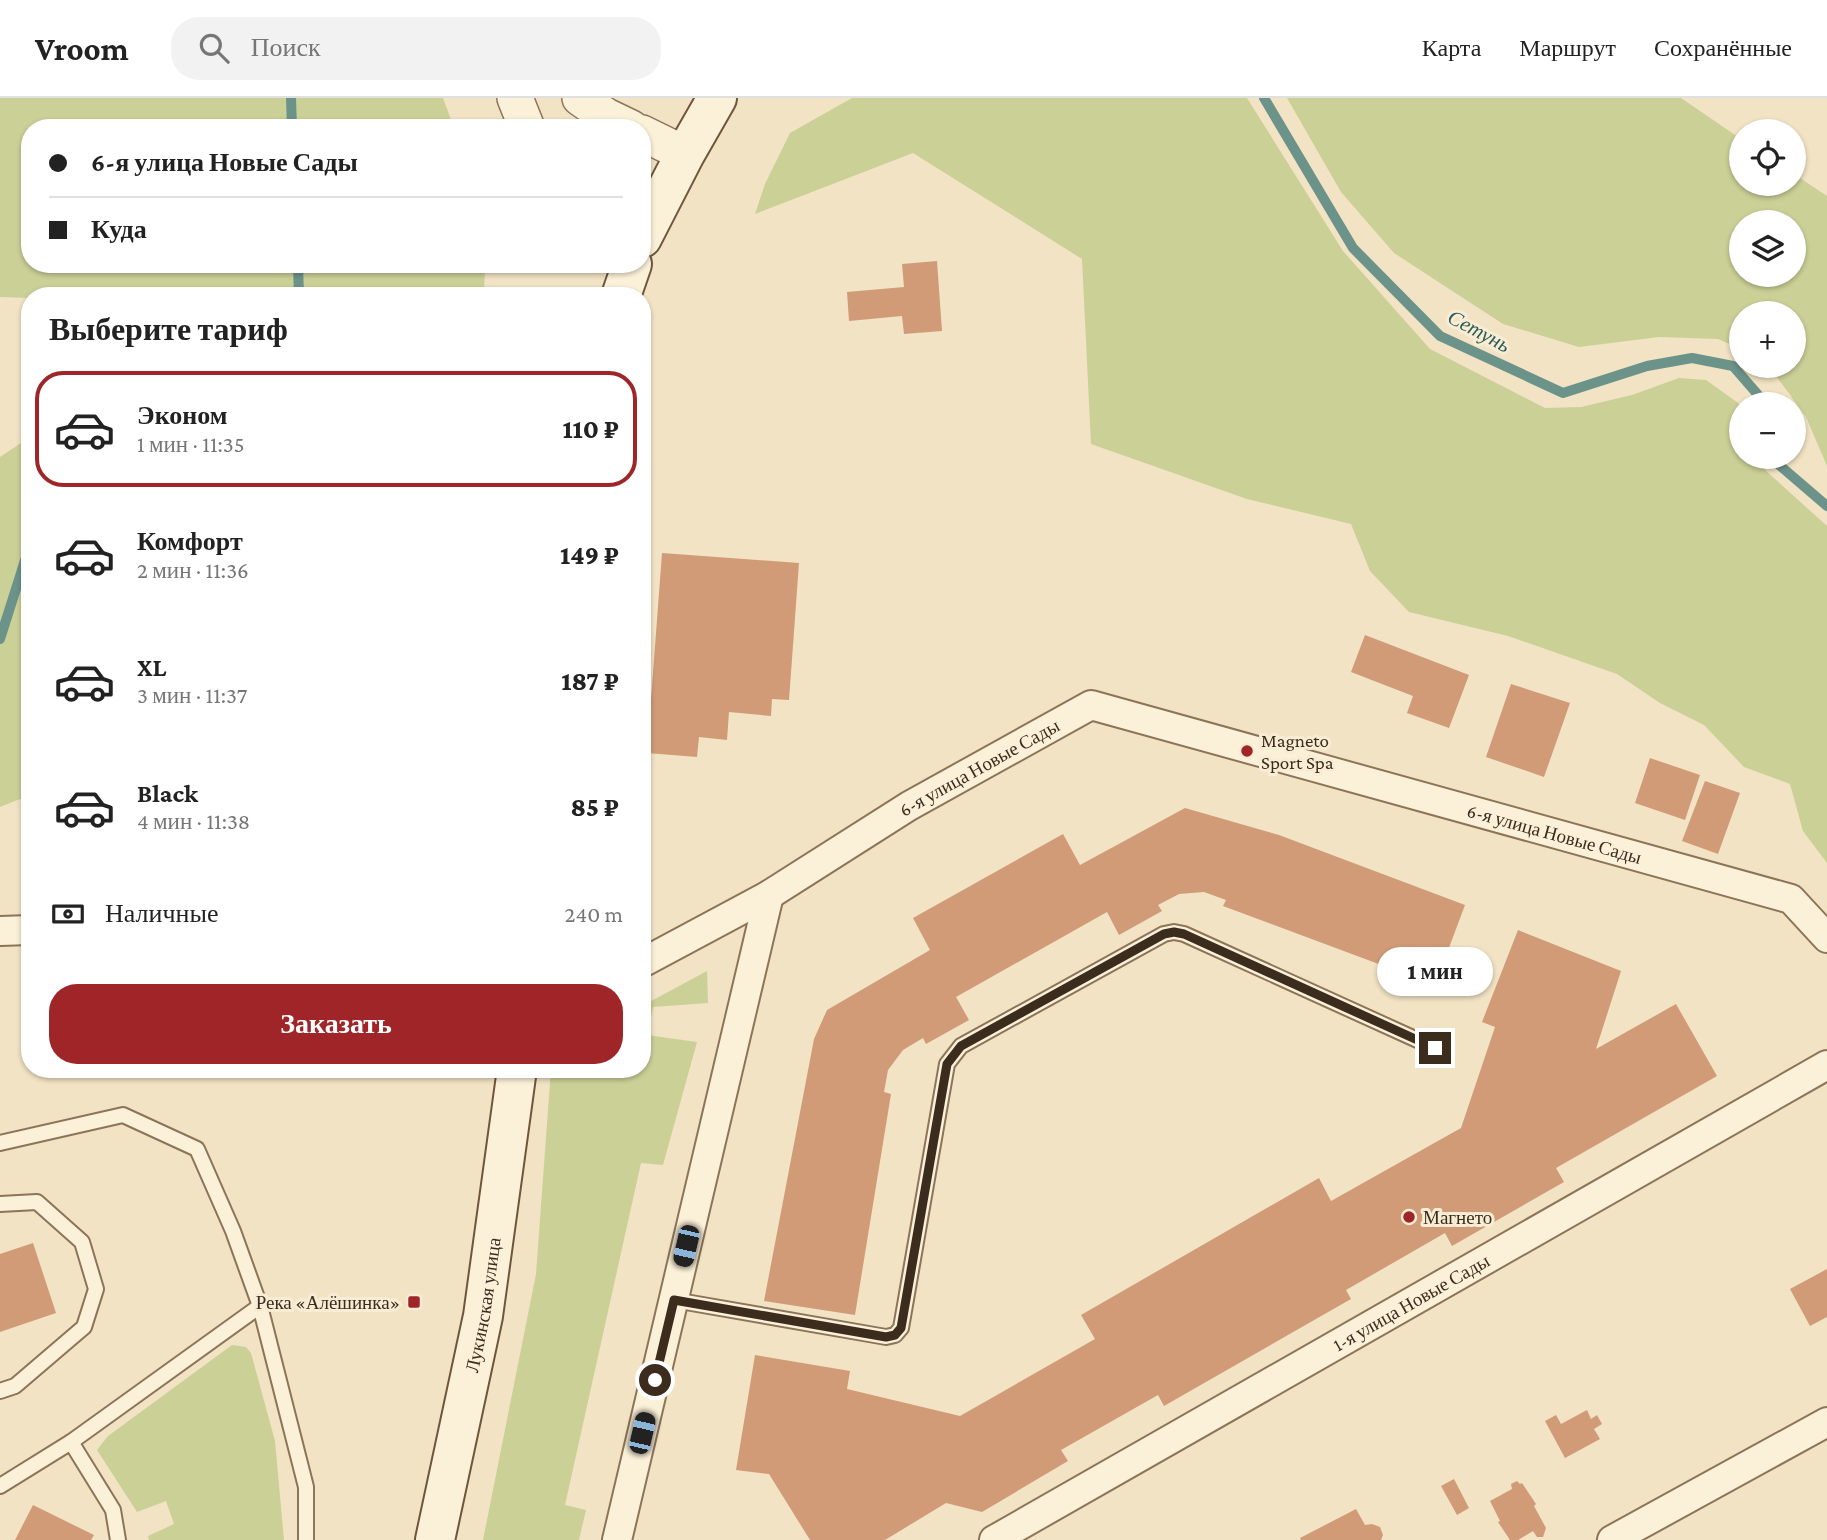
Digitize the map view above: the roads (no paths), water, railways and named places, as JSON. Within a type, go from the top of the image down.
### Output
[{"type":"main road","points":[[651,217],[717,98]]},
{"type":"main road","name":"Лукинская улица","points":[[435,1540],[484,1312],[516,1078]]},
{"type":"street","points":[[515,98],[523,119]]},
{"type":"street","points":[[580,98],[612,119]]},
{"type":"street","points":[[651,137],[685,154]]},
{"type":"street","name":"6-я улица Новые Сады","points":[[651,957],[769,895],[909,806],[1091,705],[1791,898],[1827,938]]},
{"type":"street","points":[[617,1540],[769,895]]},
{"type":"street","points":[[0,931],[21,930]]},
{"type":"street","name":"1-я улица Новые Сады","points":[[994,1540],[1827,1065]]},
{"type":"street","points":[[1612,1540],[1827,1422]]},
{"type":"lane","points":[[674,1300],[886,1337],[895,1335],[901,1328],[947,1064],[961,1046],[1164,934],[1184,934],[1435,1048]]},
{"type":"lane","points":[[0,1143],[122,1115],[197,1150],[233,1231],[260,1306],[306,1487],[306,1540]]},
{"type":"lane","points":[[0,1204],[37,1202],[82,1242],[96,1289],[84,1327],[15,1386],[0,1391]]},
{"type":"lane","points":[[0,1486],[71,1442],[260,1306]]},
{"type":"lane","points":[[71,1442],[113,1510],[118,1540]]},
{"type":"waterway","points":[[291,98],[292,119]]},
{"type":"waterway","name":"Сетунь","points":[[1264,98],[1353,248],[1440,336],[1563,393],[1647,366],[1692,358],[1733,366],[1756,392]]},
{"type":"waterway","points":[[298,273],[299,287]]},
{"type":"waterway","name":"Сетунь","points":[[1784,469],[1827,506]]},
{"type":"waterway","points":[[0,639],[21,573]]},
{"type":"place","name":"Magneto Sport Spa","points":[[1247,751]]},
{"type":"place","name":"Магнето","points":[[1409,1217]]},
{"type":"place","name":"Река «Алёшинка»","points":[[414,1302]]}]
